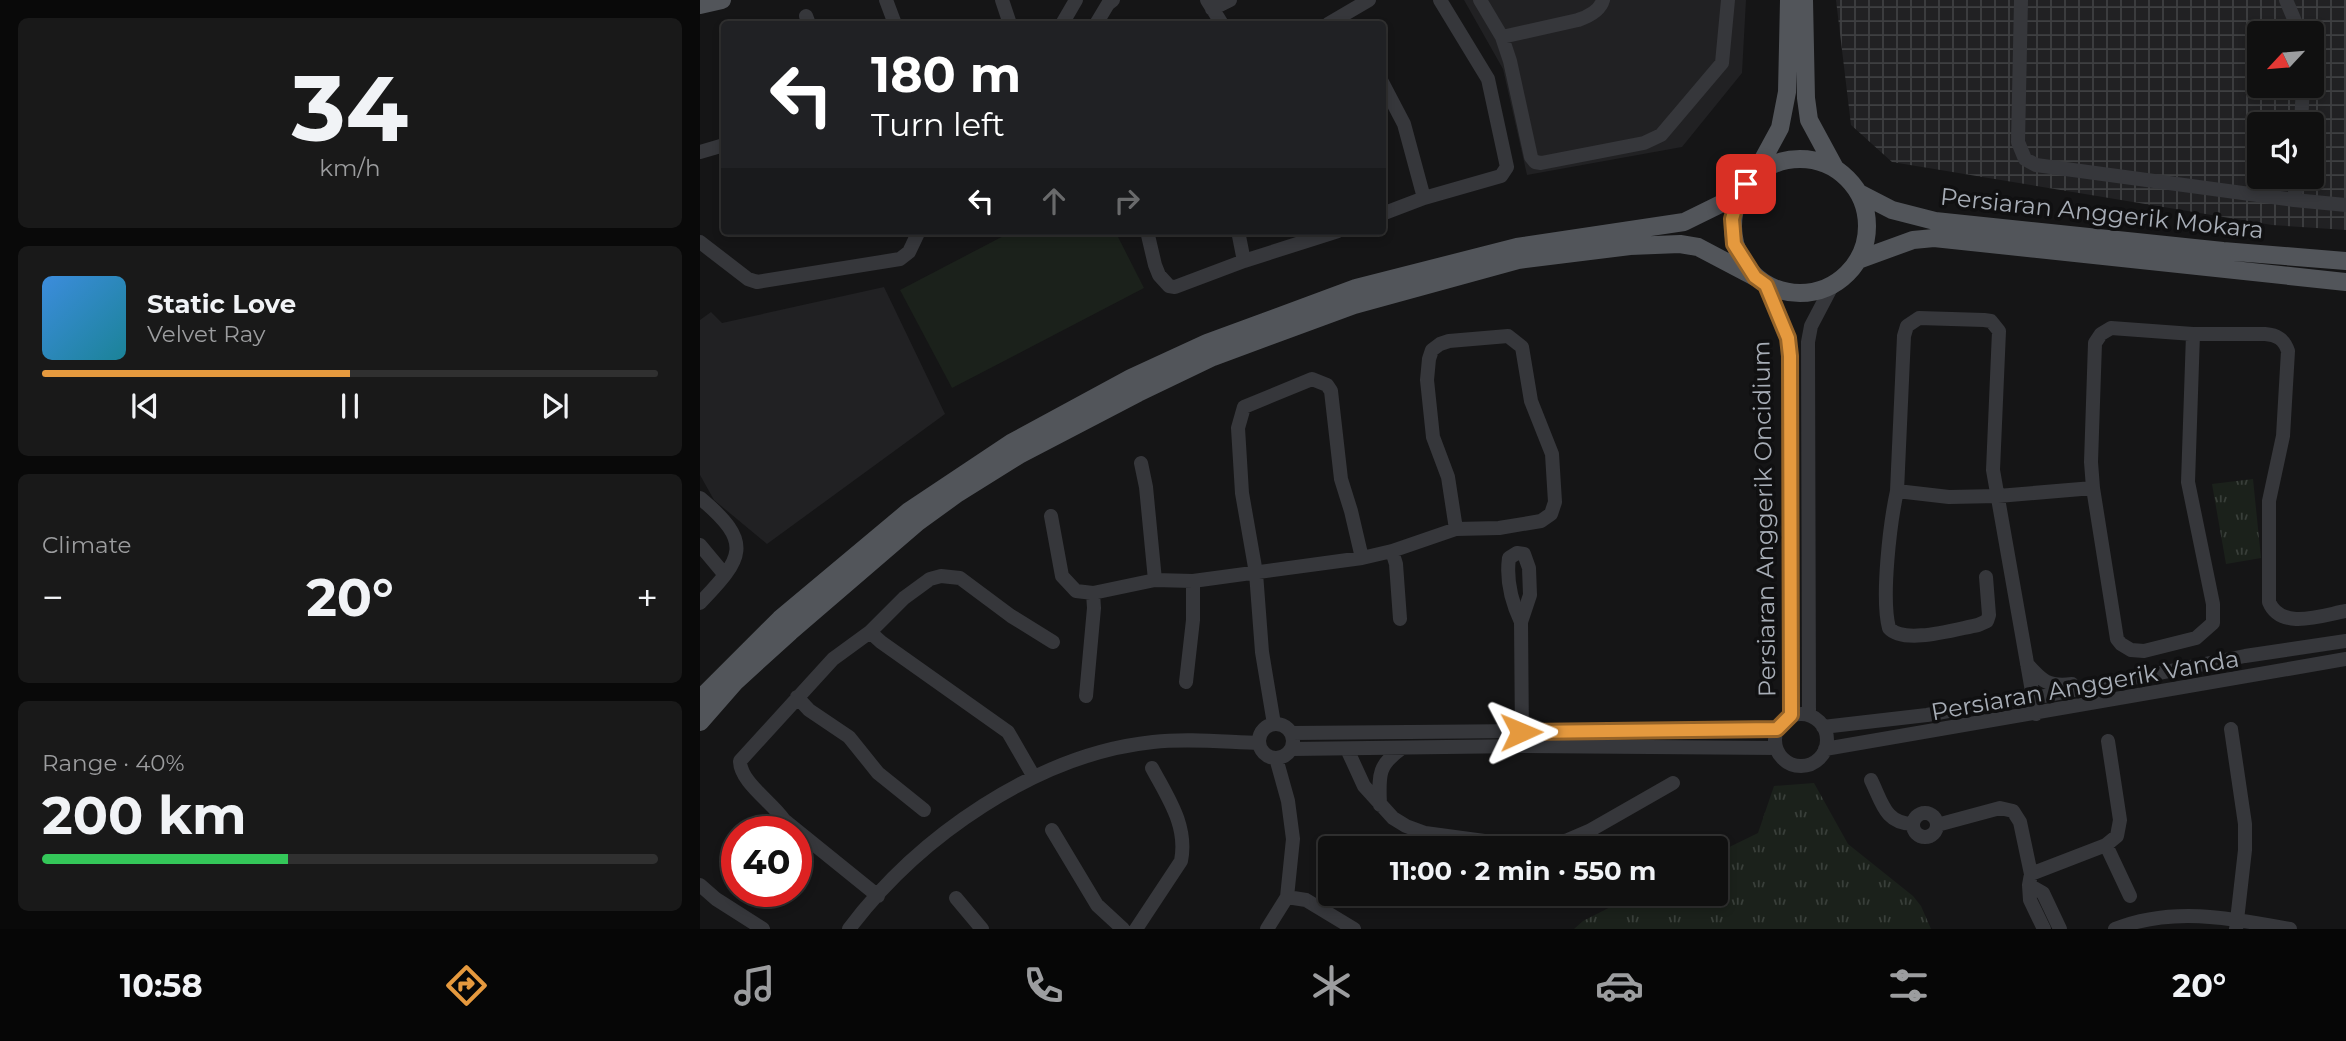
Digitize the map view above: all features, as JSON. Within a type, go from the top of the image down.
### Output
[{"type":"main road","points":[[700,5],[722,0]]},
{"type":"main road","points":[[1761,281],[1734,244],[1732,219],[1739,195],[1755,174],[1780,128],[1787,92],[1789,0]]},
{"type":"main road","points":[[700,722],[735,682],[790,632],[918,522],[958,493],[1019,455],[1213,357],[1354,305],[1518,260],[1630,246],[1680,244],[1698,247],[1782,292],[1816,292],[1832,286],[1847,275],[1858,260],[1865,244],[1867,227],[1865,209],[1859,193],[1836,169],[1809,120],[1804,0]]},
{"type":"main road","points":[[1755,174],[1786,159],[1821,161],[1836,169]]},
{"type":"main road","name":"Persiaran Anggerik Mokara","points":[[1859,193],[1892,210],[1935,221],[2346,261]]},
{"type":"main road","points":[[700,699],[780,620],[909,511],[1012,443],[1131,378],[1206,343],[1356,288],[1517,247],[1684,222],[1739,195]]},
{"type":"main road","name":"Persiaran Anggerik Mokara","points":[[1858,260],[1913,240],[1934,238],[2346,282]]},
{"type":"street","points":[[886,0],[894,21]]},
{"type":"street","points":[[1002,0],[1009,21]]},
{"type":"street","points":[[1064,21],[1076,0]]},
{"type":"street","points":[[1102,21],[1112,0]]},
{"type":"street","points":[[1220,21],[1210,4],[1230,0]]},
{"type":"street","points":[[1348,20],[1369,0]]},
{"type":"street","points":[[1386,212],[1424,198],[1501,176],[1507,167],[1488,79],[1440,0]]},
{"type":"street","points":[[1480,0],[1502,37],[1510,61],[1531,157],[1535,162],[1541,163],[1644,144],[1661,135],[1722,63],[1728,0]]},
{"type":"street","points":[[1502,37],[1578,20],[1602,5],[1603,0]]},
{"type":"street","points":[[2021,0],[2018,142],[2025,159],[2035,165],[2346,205]]},
{"type":"street","points":[[2286,0],[2295,21]]},
{"type":"street","points":[[1386,90],[1404,124],[1424,198]]},
{"type":"street","points":[[700,152],[721,146]]},
{"type":"street","points":[[2294,200],[2295,189]]},
{"type":"street","points":[[700,242],[748,279],[757,282],[900,259],[909,252],[917,235]]},
{"type":"street","points":[[1148,235],[1159,275],[1169,286],[1175,287],[1325,235]]},
{"type":"street","points":[[1239,235],[1244,261]]},
{"type":"street","name":"Persiaran Anggerik Oncidium","points":[[1761,281],[1788,338],[1790,356],[1791,715]]},
{"type":"street","name":"Persiaran Anggerik Oncidium","points":[[1809,715],[1808,342],[1817,312],[1832,286]]},
{"type":"street","points":[[1986,578],[1989,615],[1987,621],[1916,636],[1893,634],[1889,628],[1885,611],[1892,516],[1897,491],[1905,331],[1919,318],[1991,321],[2000,335],[1993,470],[2036,714]]},
{"type":"street","points":[[2193,334],[2188,482],[2214,623],[2196,638],[2144,651],[2131,650],[2121,644],[2115,629],[2091,462],[2095,343],[2105,331],[2116,329],[2193,334],[2265,334],[2276,336],[2283,341],[2288,351],[2283,436],[2269,501],[2269,597],[2274,611],[2286,618],[2346,611]]},
{"type":"street","points":[[1051,516],[1062,576],[1076,591],[1093,593],[1155,580],[1193,582],[1362,558],[1392,551],[1456,529],[1499,528],[1541,521],[1550,514],[1555,502],[1552,454],[1528,393],[1522,347],[1507,336],[1449,341],[1432,350],[1429,359],[1427,380],[1433,437],[1448,477],[1456,529]]},
{"type":"street","points":[[1274,724],[1262,652],[1256,573],[1242,493],[1238,428],[1239,416],[1244,407],[1312,379],[1327,384],[1331,391],[1340,478],[1362,558]]},
{"type":"street","points":[[1141,463],[1155,580]]},
{"type":"street","points":[[1897,491],[1949,497],[2093,488]]},
{"type":"street","points":[[700,498],[724,522],[738,547],[736,559],[700,603]]},
{"type":"street","points":[[700,545],[725,575]]},
{"type":"street","points":[[1392,551],[1396,564],[1400,619]]},
{"type":"street","points":[[878,896],[783,820],[741,773],[740,761],[833,659],[870,632],[904,598],[930,579],[941,576],[960,578],[1011,616],[1054,642]]},
{"type":"street","points":[[1186,682],[1193,620],[1193,582]]},
{"type":"street","points":[[1086,696],[1093,593]]},
{"type":"street","points":[[1521,622],[1522,739]]},
{"type":"street","points":[[870,632],[1008,732],[1034,777]]},
{"type":"street","name":"Persiaran Anggerik Vanda","points":[[1823,727],[1927,715],[2034,698],[2245,656],[2346,641]]},
{"type":"street","name":"Persiaran Anggerik Vanda","points":[[1825,749],[2346,659]]},
{"type":"street","points":[[2026,663],[2044,681],[2053,685],[2078,682],[2090,687]]},
{"type":"street","points":[[1990,703],[2018,690],[2026,663]]},
{"type":"street","points":[[797,697],[810,710],[849,737],[878,773],[924,810]]},
{"type":"street","points":[[1791,715],[1809,715],[1823,727],[1827,741],[1825,749],[1814,763],[1805,766],[1787,762],[1776,748],[1774,738],[1777,729],[1791,715]]},
{"type":"street","points":[[1274,724],[1284,726],[1291,733],[1293,741],[1288,754],[1276,758],[1267,755],[1259,743],[1263,731],[1274,724]]},
{"type":"street","points":[[1292,749],[1402,748],[1522,739],[1777,729]]},
{"type":"street","points":[[2231,729],[2245,824],[2245,850],[2236,924]]},
{"type":"street","points":[[1291,733],[1776,748]]},
{"type":"street","points":[[849,929],[908,863],[986,804],[1034,777],[1090,754],[1155,741],[1259,743]]},
{"type":"street","points":[[2030,879],[2106,845],[2117,836],[2120,830],[2108,741]]},
{"type":"street","points":[[1380,805],[1379,774],[1387,760],[1402,748]]},
{"type":"street","points":[[1347,749],[1364,786],[1380,805],[1406,826],[1425,833],[1536,848],[1568,840],[1589,831],[1673,783]]},
{"type":"street","points":[[1266,929],[1287,897],[1293,839],[1288,801],[1276,758]]},
{"type":"street","points":[[1136,929],[1181,861],[1183,849],[1183,835],[1176,812],[1152,768]]},
{"type":"street","points":[[1871,780],[1888,814],[1895,821],[1913,824],[1914,829],[1922,836],[1933,834],[1937,825],[2000,808],[2013,811],[2020,822],[2030,879],[2030,900],[2044,929]]},
{"type":"street","points":[[1052,830],[1097,905],[1123,929]]},
{"type":"street","points":[[2106,845],[2130,896]]},
{"type":"street","points":[[2030,879],[2043,894],[2060,929]]},
{"type":"street","points":[[700,885],[716,899],[763,929]]},
{"type":"street","points":[[1287,897],[1306,901],[1354,929]]},
{"type":"street","points":[[956,898],[982,929]]},
{"type":"street","points":[[2115,929],[2163,917],[2213,915],[2236,924],[2290,929]]},
{"type":"shaded area","points":[[1464,0],[1746,0],[1742,73],[1682,147],[1527,175],[1503,69]]},
{"type":"shaded area","points":[[1836,0],[2346,0],[2346,230],[2272,225],[1892,162],[1851,125]]},
{"type":"shaded area","points":[[884,287],[945,414],[767,544],[714,500],[700,475],[700,320],[711,312],[722,323]]},
{"type":"green space","points":[[1005,235],[1117,235],[1144,288],[952,388],[900,290]]},
{"type":"green space","points":[[2253,479],[2261,558],[2226,564],[2212,484]]},
{"type":"green space","points":[[1814,783],[1848,844],[1913,896],[1921,906],[1931,929],[1574,929],[1583,921],[1612,906],[1728,906],[1728,848],[1758,833],[1774,786]]},
{"type":"route","points":[[1521,732],[1777,729],[1780,723],[1791,715],[1790,356],[1788,338],[1766,285],[1755,277],[1734,244],[1732,219],[1739,195],[1746,184]]}]
